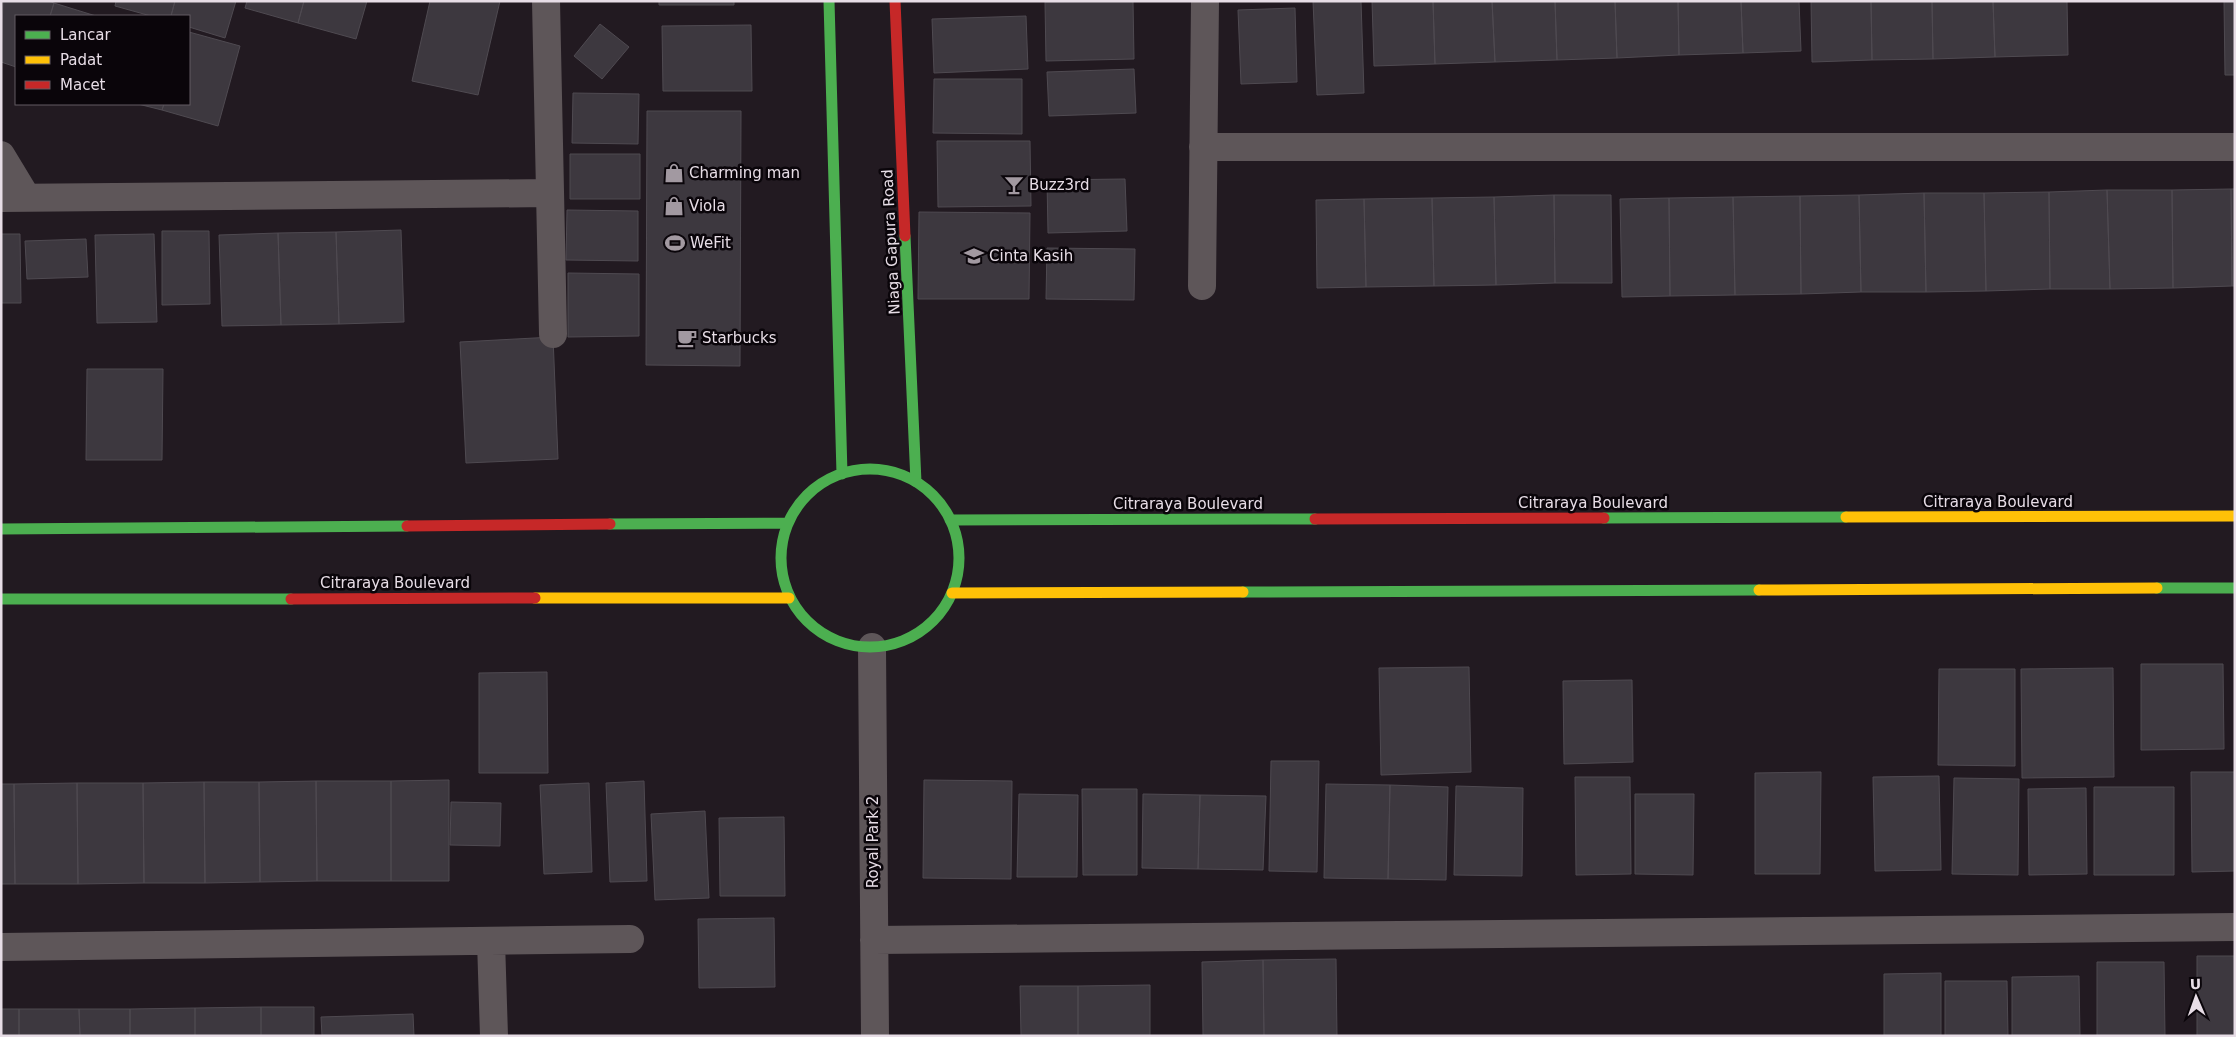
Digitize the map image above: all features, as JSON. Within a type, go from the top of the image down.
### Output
[{"type":"main road","points":[[829,1],[842,474]]},
{"type":"main road","name":"Niaga Gapura Road","points":[[895,1],[916,482]]},
{"type":"main road","points":[[867,470],[893,473],[916,482],[936,498],[950,520],[958,543],[959,569],[952,593],[939,615],[920,632],[897,643],[872,647],[846,645],[823,635],[804,618],[789,598],[782,574],[781,548],[787,524],[800,502],[819,485],[842,474],[867,470]]},
{"type":"main road","name":"Citraraya Boulevard","points":[[950,520],[2235,516]]},
{"type":"main road","points":[[1,529],[787,524]]},
{"type":"main road","points":[[952,593],[2235,588]]},
{"type":"main road","name":"Citraraya Boulevard","points":[[1,599],[789,598]]},
{"type":"street","points":[[546,1],[553,334]]},
{"type":"street","points":[[1202,286],[1205,1]]},
{"type":"street","points":[[1204,147],[2235,147]]},
{"type":"street","points":[[1,155],[14,198],[550,193]]},
{"type":"street","name":"Royal Park 2","points":[[872,647],[875,1036]]},
{"type":"street","points":[[874,940],[2235,927]]},
{"type":"street","points":[[1,947],[630,939]]},
{"type":"street","points":[[491,941],[494,1036]]},
{"type":"building","points":[[3,1],[48,1],[54,3],[50,15],[15,15],[15,67],[1,62]]},
{"type":"building","points":[[116,1],[175,1],[171,15],[147,15],[115,6]]},
{"type":"building","points":[[175,1],[236,1],[225,38],[190,27],[190,15],[171,15]]},
{"type":"building","points":[[247,1],[304,1],[298,23],[245,8]]},
{"type":"building","points":[[304,1],[367,1],[356,39],[298,23]]},
{"type":"building","points":[[430,1],[500,1],[478,95],[412,81]]},
{"type":"building","points":[[659,1],[734,1],[734,5],[659,5]]},
{"type":"building","points":[[1133,1],[1134,59],[1046,61],[1045,2]]},
{"type":"building","points":[[1313,1],[1361,1],[1364,93],[1317,95]]},
{"type":"building","points":[[1372,1],[1433,1],[1435,64],[1374,66]]},
{"type":"building","points":[[1433,1],[1492,1],[1495,62],[1435,64]]},
{"type":"building","points":[[1492,1],[1555,1],[1557,60],[1495,62]]},
{"type":"building","points":[[1555,1],[1615,1],[1617,58],[1557,60]]},
{"type":"building","points":[[1615,1],[1678,1],[1679,55],[1617,58]]},
{"type":"building","points":[[1678,1],[1741,1],[1743,53],[1679,55]]},
{"type":"building","points":[[1741,1],[1799,1],[1801,51],[1743,53]]},
{"type":"building","points":[[1811,1],[1871,1],[1872,60],[1812,62]]},
{"type":"building","points":[[1871,1],[1932,1],[1933,59],[1872,60]]},
{"type":"building","points":[[1932,1],[1993,1],[1995,57],[1933,59]]},
{"type":"building","points":[[1993,1],[2067,1],[2068,55],[1995,57]]},
{"type":"building","points":[[2224,1],[2235,1],[2235,75],[2225,75]]},
{"type":"building","points":[[54,3],[93,15],[50,15]]},
{"type":"building","points":[[1295,8],[1297,82],[1241,84],[1238,10]]},
{"type":"building","points":[[1026,16],[1028,69],[934,73],[932,19]]},
{"type":"building","points":[[600,24],[629,47],[602,79],[574,56]]},
{"type":"building","points":[[751,25],[752,91],[663,91],[662,26]]},
{"type":"building","points":[[190,32],[240,46],[218,126],[162,110],[164,105],[190,105]]},
{"type":"building","points":[[1134,69],[1136,113],[1049,116],[1047,72]]},
{"type":"building","points":[[934,79],[1022,79],[1022,134],[933,133]]},
{"type":"building","points":[[573,93],[639,94],[638,144],[572,143]]},
{"type":"building","points":[[142,105],[164,105],[162,110]]},
{"type":"building","points":[[647,111],[741,111],[740,366],[646,365]]},
{"type":"building","points":[[937,141],[1030,141],[1031,206],[938,207]]},
{"type":"building","points":[[570,154],[640,154],[640,199],[570,199]]},
{"type":"building","points":[[1125,179],[1127,231],[1048,233],[1047,180]]},
{"type":"building","points":[[2231,189],[2232,286],[2173,288],[2172,190]]},
{"type":"building","points":[[2231,189],[2235,189],[2235,286],[2232,286]]},
{"type":"building","points":[[2107,190],[2110,289],[2050,289],[2049,192]]},
{"type":"building","points":[[2107,190],[2172,190],[2173,288],[2110,289]]},
{"type":"building","points":[[2049,192],[2050,289],[1986,291],[1984,193]]},
{"type":"building","points":[[1924,193],[1984,193],[1986,291],[1926,292]]},
{"type":"building","points":[[1924,193],[1926,292],[1861,292],[1859,195]]},
{"type":"building","points":[[1554,195],[1611,195],[1612,283],[1555,283]]},
{"type":"building","points":[[1554,195],[1555,283],[1496,285],[1494,197]]},
{"type":"building","points":[[1859,195],[1861,292],[1801,294],[1800,196]]},
{"type":"building","points":[[1800,196],[1801,294],[1735,295],[1733,197]]},
{"type":"building","points":[[1494,197],[1496,285],[1434,286],[1432,198]]},
{"type":"building","points":[[1733,197],[1735,295],[1670,296],[1669,198]]},
{"type":"building","points":[[1432,198],[1434,286],[1366,287],[1364,199]]},
{"type":"building","points":[[1669,198],[1670,296],[1622,297],[1620,199]]},
{"type":"building","points":[[1364,199],[1366,287],[1317,288],[1316,200]]},
{"type":"building","points":[[567,210],[638,211],[638,261],[566,260]]},
{"type":"building","name":"Cinta Kasih","points":[[919,212],[1030,213],[1029,299],[918,299]]},
{"type":"building","points":[[401,230],[404,322],[339,324],[336,232]]},
{"type":"building","points":[[162,231],[209,231],[210,304],[162,305]]},
{"type":"building","points":[[336,232],[339,324],[281,325],[278,233]]},
{"type":"building","points":[[278,233],[281,325],[222,326],[219,235]]},
{"type":"building","points":[[1,234],[20,234],[21,303],[1,303]]},
{"type":"building","points":[[154,234],[157,322],[97,323],[95,235]]},
{"type":"building","points":[[86,239],[88,277],[27,279],[25,241]]},
{"type":"building","points":[[1047,248],[1135,249],[1134,300],[1046,299]]},
{"type":"building","points":[[568,273],[639,274],[639,336],[568,337]]},
{"type":"building","points":[[553,337],[558,459],[466,463],[460,342]]},
{"type":"building","points":[[87,369],[163,369],[162,460],[86,460]]},
{"type":"building","points":[[2141,664],[2223,664],[2224,749],[2141,750]]},
{"type":"building","points":[[1469,667],[1471,772],[1381,775],[1379,668]]},
{"type":"building","points":[[2113,668],[2114,777],[2022,778],[2021,669]]},
{"type":"building","points":[[1939,669],[2015,669],[2015,766],[1938,765]]},
{"type":"building","points":[[547,672],[548,773],[479,773],[479,673]]},
{"type":"building","points":[[1632,680],[1633,762],[1564,764],[1563,681]]},
{"type":"building","points":[[1271,761],[1319,761],[1317,872],[1269,871]]},
{"type":"building","points":[[1821,772],[1820,874],[1755,874],[1755,773]]},
{"type":"building","points":[[2191,772],[2235,772],[2235,871],[2192,872]]},
{"type":"building","points":[[1939,776],[1941,870],[1875,871],[1873,777]]},
{"type":"building","points":[[1575,777],[1630,777],[1631,874],[1576,875]]},
{"type":"building","points":[[1954,778],[2019,779],[2018,875],[1952,874]]},
{"type":"building","points":[[449,780],[449,881],[391,881],[391,781]]},
{"type":"building","points":[[924,780],[1012,781],[1011,879],[923,878]]},
{"type":"building","points":[[316,781],[317,881],[260,882],[259,782]]},
{"type":"building","points":[[316,781],[391,781],[391,881],[317,881]]},
{"type":"building","points":[[644,781],[647,881],[610,882],[606,783]]},
{"type":"building","points":[[204,782],[259,782],[260,882],[205,883]]},
{"type":"building","points":[[204,782],[205,883],[144,883],[143,783]]},
{"type":"building","points":[[77,783],[143,783],[144,883],[78,884]]},
{"type":"building","points":[[77,783],[78,884],[15,884],[14,784]]},
{"type":"building","points":[[589,783],[592,872],[544,874],[540,785]]},
{"type":"building","points":[[1,784],[14,784],[15,884],[1,884]]},
{"type":"building","points":[[1326,784],[1390,785],[1388,879],[1324,878]]},
{"type":"building","points":[[1390,785],[1448,787],[1446,880],[1388,879]]},
{"type":"building","points":[[1456,786],[1523,788],[1522,876],[1454,875]]},
{"type":"building","points":[[2094,787],[2174,787],[2174,875],[2094,875]]},
{"type":"building","points":[[2086,788],[2087,874],[2029,875],[2028,789]]},
{"type":"building","points":[[1082,789],[1137,789],[1137,875],[1083,875]]},
{"type":"building","points":[[1019,794],[1078,795],[1077,877],[1017,877]]},
{"type":"building","points":[[1143,794],[1200,795],[1198,869],[1142,868]]},
{"type":"building","points":[[1635,794],[1694,794],[1693,875],[1635,874]]},
{"type":"building","points":[[1200,795],[1266,796],[1263,870],[1198,869]]},
{"type":"building","points":[[451,802],[501,803],[500,846],[450,845]]},
{"type":"building","points":[[705,811],[709,898],[655,900],[651,814]]},
{"type":"building","points":[[784,817],[785,896],[720,896],[719,818]]},
{"type":"building","points":[[774,918],[775,987],[699,988],[698,919]]},
{"type":"building","points":[[2197,956],[2235,956],[2235,1036],[2197,1036]]},
{"type":"building","points":[[1336,959],[1337,1036],[1264,1036],[1263,960]]},
{"type":"building","points":[[1263,960],[1264,1036],[1203,1036],[1202,962]]},
{"type":"building","points":[[2097,962],[2164,962],[2165,1036],[2097,1036]]},
{"type":"building","points":[[1941,973],[1941,1036],[1884,1036],[1884,974]]},
{"type":"building","points":[[2079,976],[2080,1036],[2012,1036],[2012,977]]},
{"type":"building","points":[[1945,981],[2007,981],[2008,1036],[1945,1036]]},
{"type":"building","points":[[1150,985],[1150,1036],[1078,1036],[1078,986]]},
{"type":"building","points":[[1020,986],[1078,986],[1078,1036],[1021,1036]]},
{"type":"building","points":[[261,1007],[314,1007],[314,1036],[261,1036]]},
{"type":"building","points":[[261,1007],[261,1036],[195,1036],[195,1008]]},
{"type":"building","points":[[195,1008],[195,1036],[130,1036],[130,1009]]},
{"type":"building","points":[[1,1009],[19,1009],[19,1036],[1,1036]]},
{"type":"building","points":[[19,1009],[79,1009],[80,1036],[19,1036]]},
{"type":"building","points":[[79,1009],[130,1009],[130,1036],[80,1036]]},
{"type":"building","points":[[413,1014],[414,1036],[322,1036],[321,1017]]},
{"type":"traffic: fast","points":[[829,1],[842,474]]},
{"type":"traffic: fast","points":[[905,236],[916,482]]},
{"type":"traffic: fast","points":[[870,469],[904,476],[919,484],[933,495],[944,509],[952,524],[959,558],[952,592],[944,607],[933,621],[919,632],[904,640],[870,647],[836,640],[821,632],[807,621],[796,607],[788,592],[781,558],[788,524],[796,509],[807,495],[821,484],[836,476],[870,469]]},
{"type":"traffic: fast","points":[[1604,518],[1846,517]]},
{"type":"traffic: fast","points":[[950,520],[1315,519]]},
{"type":"traffic: fast","points":[[610,524],[787,523]]},
{"type":"traffic: fast","points":[[1,529],[407,526]]},
{"type":"traffic: fast","points":[[2157,588],[2235,588]]},
{"type":"traffic: fast","points":[[1243,592],[1759,590]]},
{"type":"traffic: fast","points":[[1,599],[291,599]]},
{"type":"traffic: slow","points":[[1846,517],[2235,516]]},
{"type":"traffic: slow","points":[[1759,590],[2157,588]]},
{"type":"traffic: slow","points":[[952,593],[1243,592]]},
{"type":"traffic: slow","points":[[535,598],[789,598]]},
{"type":"traffic: jam","points":[[895,1],[905,236]]},
{"type":"traffic: jam","points":[[1315,519],[1604,518]]},
{"type":"traffic: jam","points":[[407,526],[610,524]]},
{"type":"traffic: jam","points":[[291,599],[535,598]]},
{"type":"place","name":"Charming man","points":[[674,173]]},
{"type":"place","name":"Buzz3rd","points":[[1014,185]]},
{"type":"place","name":"Viola","points":[[674,206]]},
{"type":"place","name":"WeFit","points":[[675,243]]},
{"type":"place","name":"Cinta Kasih","points":[[974,256]]},
{"type":"place","name":"Starbucks","points":[[687,338]]}]
